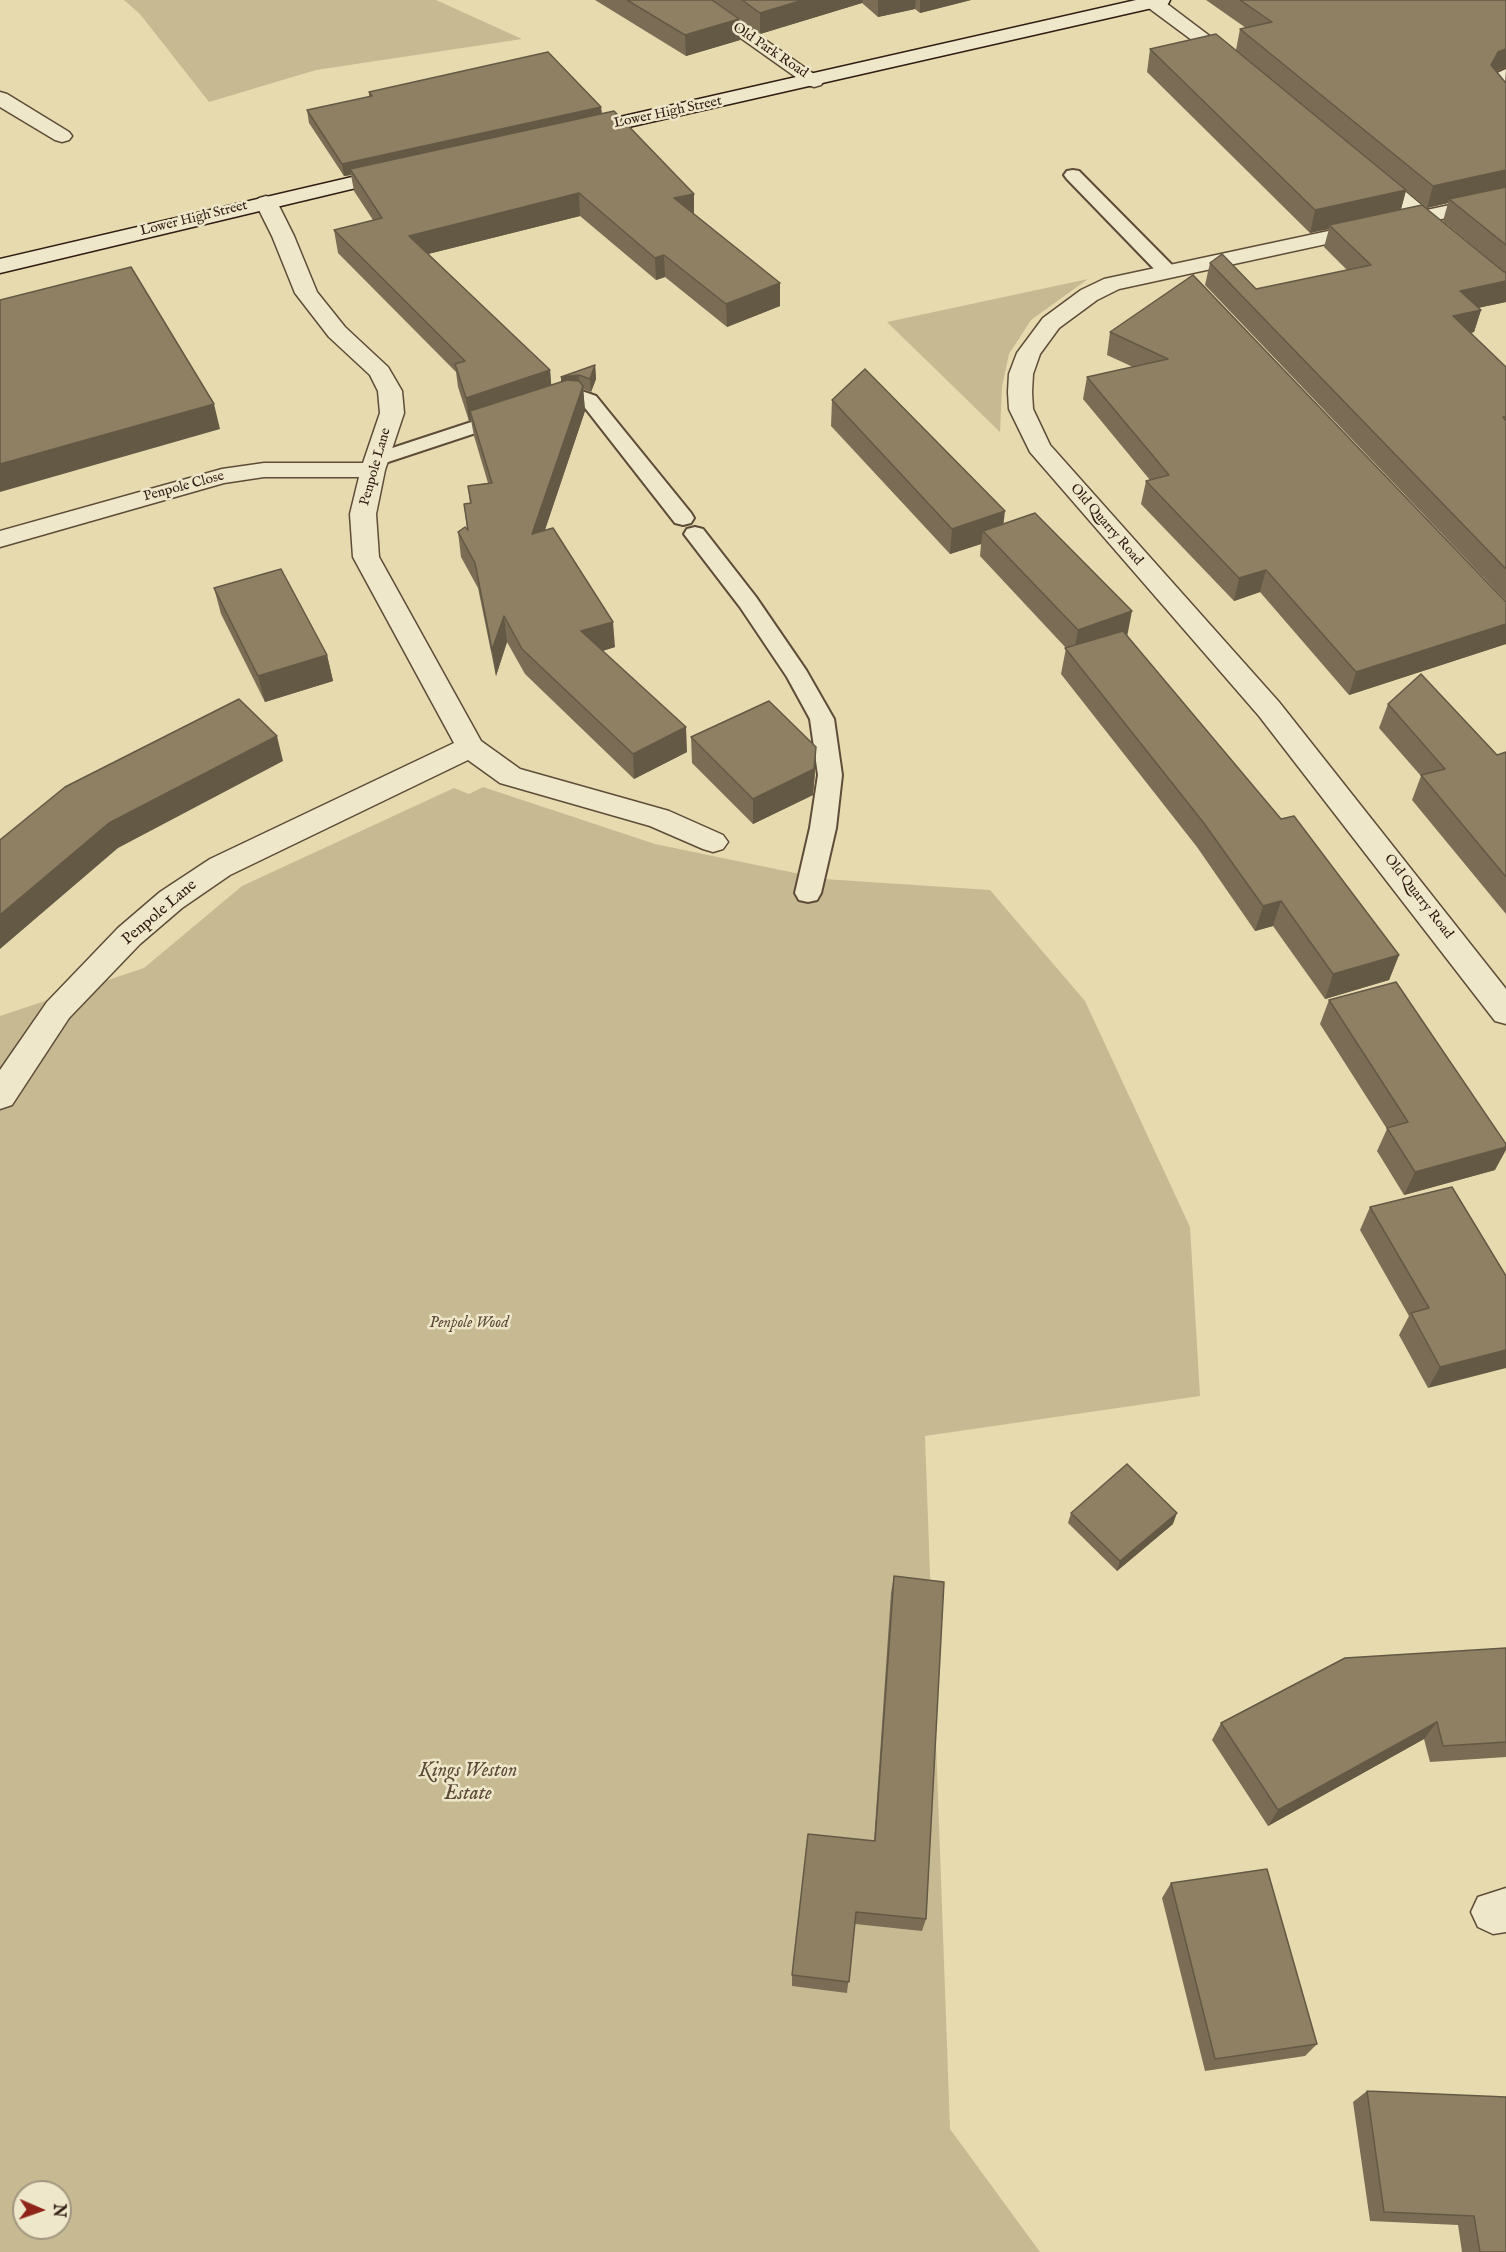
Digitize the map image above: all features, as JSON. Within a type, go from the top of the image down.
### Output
[{"type":"street","name":"Old Park Road","points":[[696,0],[813,81]]},
{"type":"street","name":"Lower High Street","points":[[559,137],[813,81],[1155,1]]},
{"type":"street","points":[[1155,1],[1252,76]]},
{"type":"street","points":[[0,98],[62,136]]},
{"type":"street","points":[[1351,156],[1506,287]]},
{"type":"street","name":"Lower High Street","points":[[0,266],[266,202],[411,170]]},
{"type":"street","name":"Old Quarry Road","points":[[1506,199],[1422,215],[1178,275],[1112,284],[1089,295],[1051,322],[1029,352],[1021,374],[1021,409],[1028,428],[1039,447],[1269,710],[1388,857],[1506,1012]]},
{"type":"street","name":"Penpole Lane","points":[[266,202],[283,236],[306,293],[337,332],[380,372],[390,391],[392,413],[363,514],[366,557],[470,747],[510,776],[659,818],[713,842]]},
{"type":"street","name":"Penpole Close","points":[[0,539],[222,476],[264,470],[376,464]]},
{"type":"street","name":"Penpole Lane","points":[[0,1096],[58,1010],[129,936],[171,900],[219,867],[470,747]]},
{"type":"lane","points":[[1506,74],[1499,79],[1497,87],[1506,98]]},
{"type":"lane","points":[[1073,175],[1178,275]]},
{"type":"lane","points":[[376,464],[567,397],[580,396],[589,400],[748,602],[798,675],[822,719],[830,775],[823,828],[808,892]]},
{"type":"green space","points":[[124,0],[436,0],[522,39],[316,70],[209,102],[140,14]]},
{"type":"green space","points":[[1088,279],[1031,320],[1009,354],[1002,387],[1000,432],[887,322]]},
{"type":"green space","name":"Penpole Wood","points":[[483,787],[655,844],[824,879],[990,890],[1085,1001],[1190,1227],[1200,1396],[925,1436],[950,2129],[1040,2252],[0,2252],[0,1016],[144,968],[242,886],[454,788],[469,794]]},
{"type":"building","points":[[627,0],[712,0],[739,19],[685,35]]},
{"type":"building","points":[[742,0],[803,0],[760,13]]},
{"type":"building","points":[[1240,0],[1506,0],[1506,49],[1498,52],[1491,65],[1506,82],[1506,170],[1433,186],[1240,29],[1272,22]]},
{"type":"building","points":[[1216,34],[1406,190],[1315,210],[1150,49]]},
{"type":"building","points":[[548,52],[601,107],[342,164],[307,110],[372,96],[369,92]]},
{"type":"building","points":[[614,111],[694,194],[674,198],[780,283],[726,304],[664,255],[655,258],[579,193],[409,236],[550,370],[466,398],[455,364],[465,361],[334,230],[382,218],[350,169]]},
{"type":"building","points":[[1506,187],[1506,245],[1449,199]]},
{"type":"building","points":[[1422,205],[1506,272],[1506,281],[1460,291],[1481,310],[1453,316],[1506,367],[1506,417],[1503,417],[1506,421],[1506,569],[1210,263],[1222,254],[1256,289],[1371,265],[1329,225]]},
{"type":"building","points":[[131,267],[214,404],[0,464],[0,300]]},
{"type":"building","points":[[1193,275],[1506,602],[1506,624],[1356,672],[1266,570],[1239,578],[1146,481],[1169,475],[1087,377],[1168,359],[1110,332]]},
{"type":"building","points":[[595,365],[590,379],[579,375],[561,377]]},
{"type":"building","points":[[865,369],[1005,511],[952,529],[832,400]]},
{"type":"building","points":[[567,380],[579,381],[583,386],[532,534],[553,528],[613,622],[581,631],[686,727],[633,754],[522,649],[504,616],[492,650],[475,563],[458,532],[465,527],[468,530],[464,504],[471,503],[468,486],[492,483],[470,411]]},
{"type":"building","points":[[1035,513],[1132,611],[1078,630],[983,531]]},
{"type":"building","points":[[281,569],[327,655],[258,676],[214,588]]},
{"type":"building","points":[[1123,631],[1281,819],[1294,816],[1399,955],[1333,974],[1281,901],[1263,906],[1203,822],[1065,648]]},
{"type":"building","points":[[1421,674],[1497,755],[1506,752],[1506,877],[1421,775],[1445,769],[1388,704]]},
{"type":"building","points":[[239,699],[277,736],[109,823],[0,915],[0,840],[65,787]]},
{"type":"building","points":[[769,701],[816,747],[814,769],[753,799],[691,737]]},
{"type":"building","points":[[1396,982],[1506,1147],[1415,1172],[1387,1128],[1408,1122],[1329,1000]]},
{"type":"building","points":[[1452,1187],[1506,1276],[1506,1350],[1440,1367],[1411,1313],[1429,1308],[1370,1207]]},
{"type":"building","points":[[1127,1464],[1177,1513],[1120,1561],[1071,1513]]},
{"type":"building","points":[[894,1576],[944,1582],[926,1919],[856,1912],[849,1982],[792,1975],[808,1834],[875,1841]]},
{"type":"building","points":[[1506,1648],[1506,1742],[1443,1746],[1437,1722],[1278,1810],[1221,1723],[1345,1658]]},
{"type":"building","points":[[1267,1869],[1317,2044],[1215,2059],[1171,1883]]},
{"type":"building","points":[[1367,2091],[1506,2097],[1506,2252],[1480,2252],[1474,2216],[1384,2212]]},
{"type":"park label","name":"Kings Weston Estate","points":[[468,1784]]}]
